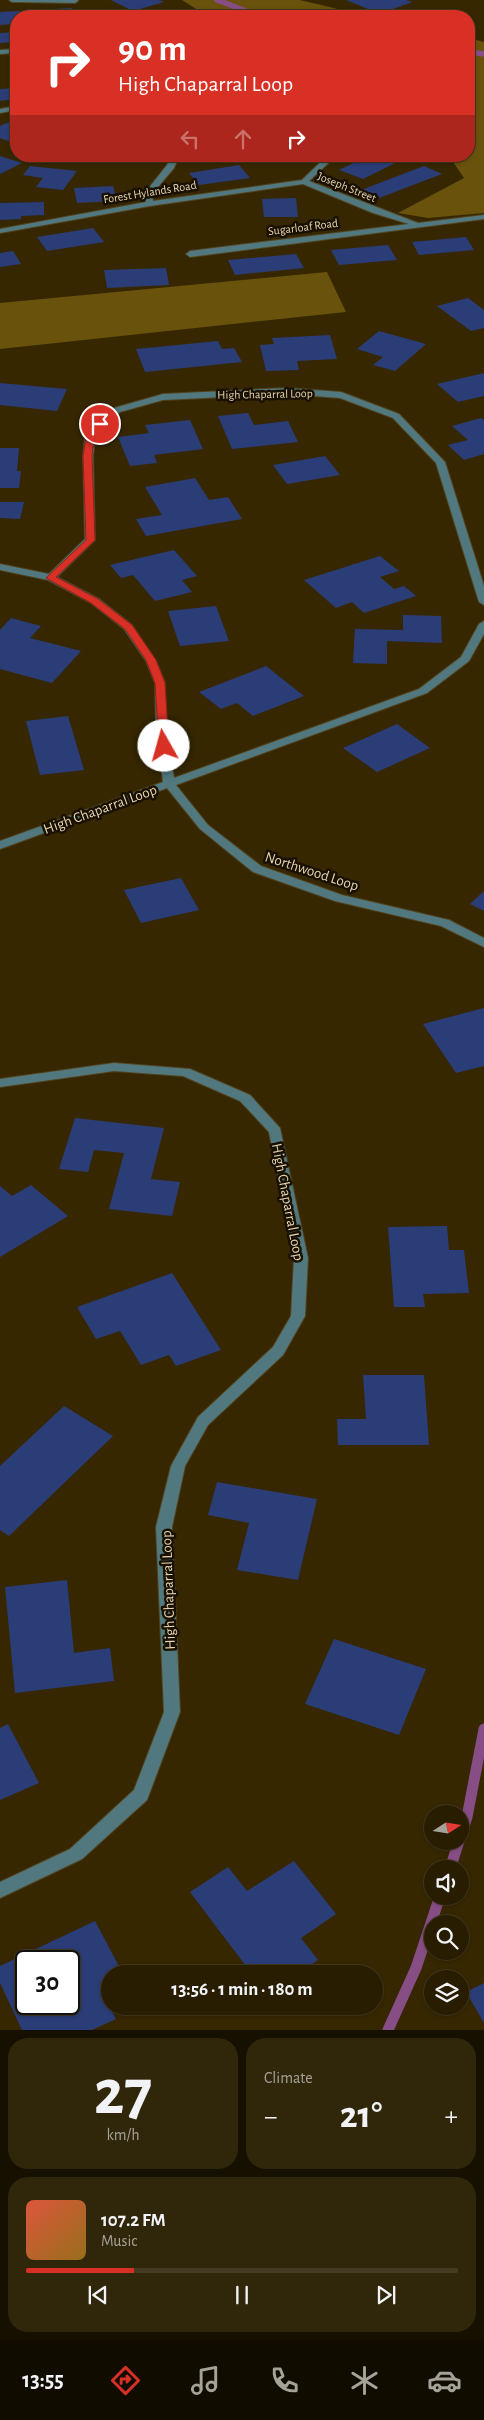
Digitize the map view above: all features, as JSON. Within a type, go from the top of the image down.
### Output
[{"type":"street","points":[[12,0],[75,1]]},
{"type":"street","points":[[150,204],[148,194],[172,166],[173,162]]},
{"type":"street","name":"Joseph Street","points":[[326,162],[304,182],[376,211],[419,224]]},
{"type":"street","name":"Forest Hylands Road","points":[[0,231],[150,204],[304,182]]},
{"type":"street","points":[[419,224],[484,217]]},
{"type":"street","name":"Sugarloaf Road","points":[[190,254],[419,224]]},
{"type":"street","name":"High Chaparral Loop","points":[[50,578],[90,540],[88,456],[90,438],[100,424],[117,410],[163,397],[287,391],[341,395],[396,416],[440,462],[484,602]]},
{"type":"street","points":[[0,567],[50,578],[95,601],[128,627],[151,660],[160,683],[161,726],[169,784]]},
{"type":"street","name":"High Chaparral Loop","points":[[0,845],[423,691],[465,659],[484,624]]},
{"type":"street","name":"Northwood Loop","points":[[169,784],[204,826],[256,870],[339,898],[445,923],[484,942]]},
{"type":"street","name":"High Chaparral Loop","points":[[0,1083],[114,1067],[132,1068],[185,1072],[245,1098],[274,1132],[301,1258],[298,1316],[278,1352],[203,1421],[178,1466],[164,1527],[172,1712],[141,1795],[76,1854],[0,1890]]},
{"type":"shaded area","points":[[182,0],[300,0],[342,10],[198,10]]},
{"type":"shaded area","points":[[475,40],[484,42],[484,213],[428,218],[398,213],[464,178],[453,162],[475,162]]},
{"type":"shaded area","points":[[327,272],[346,312],[0,349],[0,303]]},
{"type":"building","points":[[111,0],[159,0],[164,2],[136,10],[131,10]]},
{"type":"building","points":[[346,0],[406,0],[412,2],[393,9],[368,9]]},
{"type":"building","points":[[72,8],[72,10],[36,10]]},
{"type":"building","points":[[10,11],[10,24],[0,25],[0,12]]},
{"type":"building","points":[[10,32],[10,42],[0,43],[0,33]]},
{"type":"building","points":[[10,88],[10,100],[0,101],[0,89]]},
{"type":"building","points":[[10,122],[10,140],[0,138],[0,126]]},
{"type":"building","points":[[0,156],[10,159],[10,162],[22,163],[0,174]]},
{"type":"building","points":[[356,162],[397,162],[363,179],[339,170]]},
{"type":"building","points":[[239,165],[250,178],[199,185],[189,173]]},
{"type":"building","points":[[30,166],[77,171],[63,190],[36,187],[43,178],[23,175]]},
{"type":"building","points":[[424,166],[442,174],[379,198],[361,190]]},
{"type":"building","points":[[113,186],[117,201],[77,203],[74,188]]},
{"type":"building","points":[[296,198],[298,217],[264,217],[262,199]]},
{"type":"building","points":[[44,202],[44,215],[21,216],[21,219],[0,220],[0,203]]},
{"type":"building","points":[[93,228],[104,242],[47,251],[37,237]]},
{"type":"building","points":[[466,237],[474,250],[419,255],[412,242]]},
{"type":"building","points":[[388,245],[397,260],[339,265],[331,250]]},
{"type":"building","points":[[13,251],[21,264],[0,267],[0,253]]},
{"type":"building","points":[[296,254],[304,268],[235,275],[228,260]]},
{"type":"building","points":[[166,268],[169,285],[107,288],[104,270]]},
{"type":"building","points":[[468,298],[484,310],[484,328],[471,331],[437,306]]},
{"type":"building","points":[[379,331],[426,344],[395,371],[373,365],[383,357],[357,349]]},
{"type":"building","points":[[330,335],[337,359],[297,361],[299,370],[266,371],[260,345],[274,344],[272,338]]},
{"type":"building","points":[[218,341],[222,349],[234,348],[242,362],[145,372],[136,349]]},
{"type":"building","points":[[484,373],[484,396],[458,402],[437,384]]},
{"type":"building","points":[[0,383],[67,389],[57,411],[0,405]]},
{"type":"building","points":[[248,413],[254,425],[288,421],[298,442],[232,449],[218,416]]},
{"type":"building","points":[[481,418],[484,420],[484,454],[464,460],[448,445],[468,440],[452,426]]},
{"type":"building","points":[[190,420],[203,449],[154,455],[157,463],[130,466],[118,437],[149,433],[145,425]]},
{"type":"building","points":[[0,448],[19,448],[17,471],[21,471],[19,488],[0,488]]},
{"type":"building","points":[[325,456],[340,475],[287,484],[273,465]]},
{"type":"building","points":[[195,478],[209,500],[228,497],[242,519],[146,536],[136,519],[162,515],[145,487]]},
{"type":"building","points":[[0,502],[24,502],[20,519],[0,518]]},
{"type":"building","points":[[174,550],[197,576],[182,580],[192,592],[155,601],[133,575],[121,578],[110,565]]},
{"type":"building","points":[[380,556],[399,571],[380,577],[394,589],[404,586],[416,596],[364,613],[352,602],[336,608],[304,580]]},
{"type":"building","points":[[216,606],[229,641],[180,646],[168,611]]},
{"type":"building","points":[[403,615],[441,616],[442,643],[387,641],[387,664],[353,663],[355,629],[403,630]]},
{"type":"building","points":[[11,618],[41,626],[30,638],[81,651],[52,683],[0,669],[0,630]]},
{"type":"building","points":[[266,666],[304,696],[253,716],[237,703],[221,709],[199,692]]},
{"type":"building","points":[[68,716],[84,770],[40,775],[26,721]]},
{"type":"building","points":[[397,724],[430,748],[377,772],[343,748]]},
{"type":"building","points":[[181,878],[199,910],[141,923],[124,890]]},
{"type":"building","points":[[484,891],[484,911],[470,904]]},
{"type":"building","points":[[484,1008],[484,1066],[456,1073],[423,1024]]},
{"type":"building","points":[[75,1118],[164,1128],[151,1179],[180,1182],[172,1216],[109,1209],[124,1153],[94,1150],[88,1172],[59,1169]]},
{"type":"building","points":[[31,1185],[68,1216],[0,1257],[0,1186],[12,1196]]},
{"type":"building","points":[[447,1226],[449,1250],[464,1250],[469,1293],[423,1294],[425,1307],[394,1307],[388,1227]]},
{"type":"building","points":[[172,1273],[221,1350],[176,1366],[169,1355],[141,1365],[120,1331],[96,1339],[77,1307]]},
{"type":"building","points":[[363,1375],[424,1375],[429,1445],[338,1445],[337,1419],[366,1419]]},
{"type":"building","points":[[64,1406],[113,1436],[9,1536],[0,1530],[0,1466]]},
{"type":"building","points":[[217,1482],[317,1499],[298,1580],[237,1570],[249,1523],[208,1515]]},
{"type":"building","points":[[67,1580],[74,1653],[110,1648],[114,1681],[15,1693],[5,1587]]},
{"type":"building","points":[[334,1639],[426,1669],[399,1735],[305,1704]]},
{"type":"building","points":[[8,1724],[39,1783],[0,1800],[0,1728]]},
{"type":"building","points":[[294,1861],[336,1914],[301,1938],[318,1960],[310,1965],[245,1965],[190,1892],[228,1867],[247,1891]]},
{"type":"building","points":[[95,1921],[118,1965],[101,1965],[101,2015],[114,2015],[116,2019],[92,2030],[22,2030],[0,1983],[0,1966],[15,1959],[15,2015],[80,2015],[80,1950],[34,1950]]},
{"type":"building","points":[[484,1983],[484,2023],[469,1997],[469,1990]]},
{"type":"waterway","points":[[217,0],[243,10]]},
{"type":"waterway","points":[[475,53],[484,54]]},
{"type":"waterway","points":[[469,1807],[484,1729]]},
{"type":"waterway","points":[[453,1860],[456,1850]]},
{"type":"waterway","points":[[388,2030],[416,1968],[437,1905]]},
{"type":"route","points":[[100,424],[90,438],[88,456],[90,540],[50,578],[95,601],[128,627],[151,660],[160,683],[161,726],[164,746]]}]
